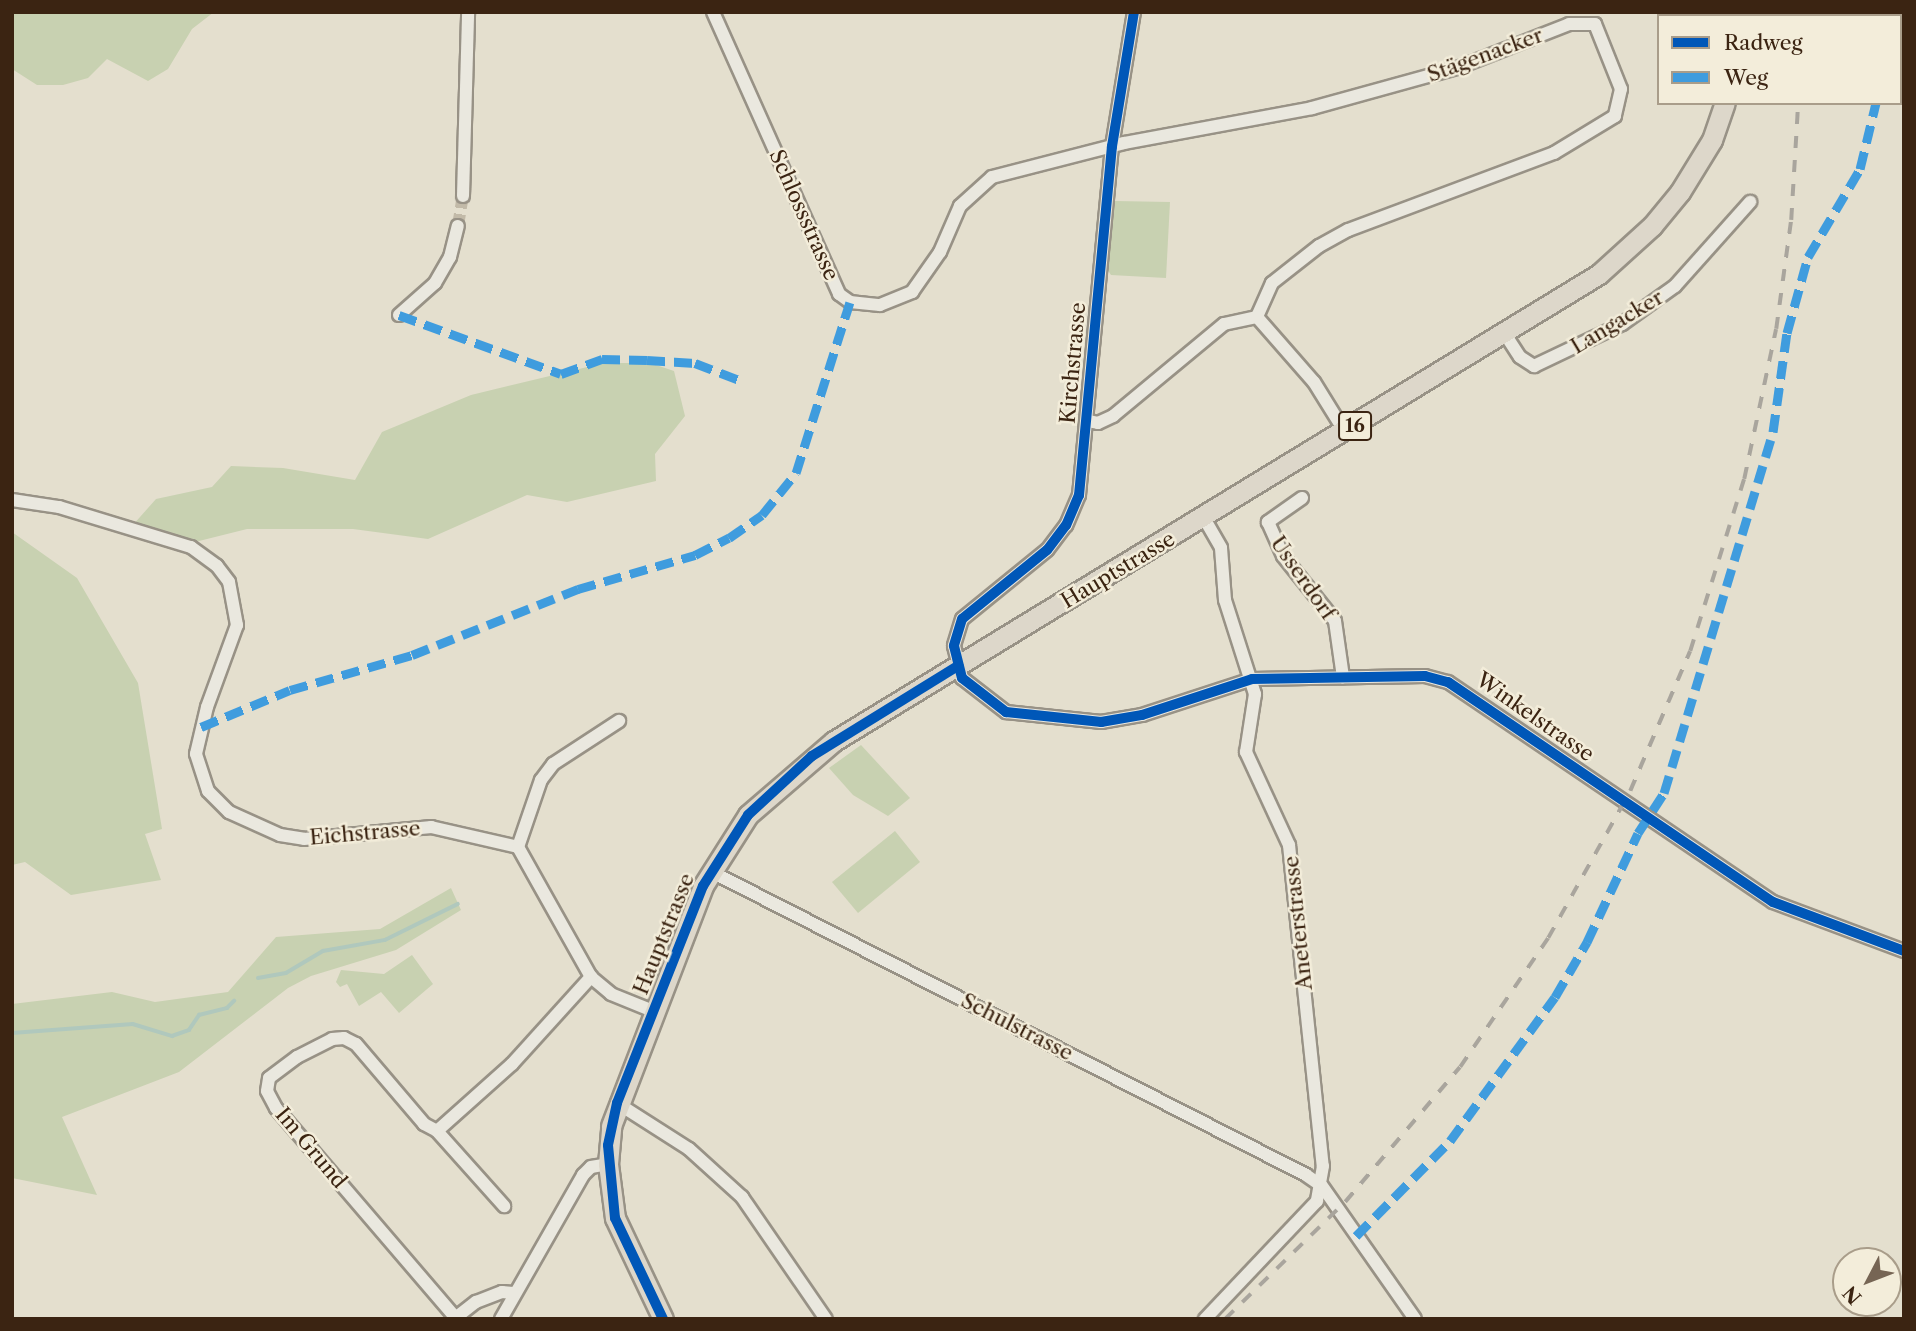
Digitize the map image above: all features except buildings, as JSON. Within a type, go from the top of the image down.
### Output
[{"type":"main road","name":"Hauptstrasse","points":[[663,1319],[615,1218],[607,1164],[617,1103],[710,871],[748,815],[812,756],[1205,518],[1599,274],[1652,226],[1703,156],[1724,105]]},
{"type":"street","points":[[463,196],[468,12]]},
{"type":"street","name":"Schlossstrasse","points":[[713,12],[839,294],[850,302],[880,305],[912,292],[940,252],[960,206],[992,177],[1112,146]]},
{"type":"street","name":"Kirchstrasse","points":[[958,666],[954,646],[962,619],[1047,550],[1066,525],[1079,495],[1112,146],[1134,12]]},
{"type":"street","name":"Stägenacker","points":[[1112,146],[1312,108],[1457,68],[1569,24],[1595,24],[1621,89],[1615,116],[1554,153],[1348,230],[1319,246],[1272,283],[1257,317]]},
{"type":"street","name":"Langacker","points":[[1505,334],[1520,357],[1534,366],[1622,324],[1675,286],[1750,202]]},
{"type":"street","points":[[399,315],[435,283],[450,257],[458,226]]},
{"type":"street","points":[[1088,422],[1098,423],[1113,416],[1224,324],[1257,317],[1314,382],[1345,432]]},
{"type":"street","name":"Usserdorf","points":[[1303,498],[1268,522],[1283,556],[1335,621],[1343,677]]},
{"type":"street","name":"Eichstrasse","points":[[12,500],[59,507],[191,547],[217,566],[229,582],[237,625],[206,707],[197,754],[208,791],[229,812],[280,835],[304,839],[431,827],[518,847]]},
{"type":"street","name":"Aneterstrasse","points":[[1205,518],[1221,548],[1227,608],[1255,694],[1246,752],[1289,845],[1322,1186],[1415,1319]]},
{"type":"street","name":"Winkelstrasse","points":[[958,666],[962,678],[1006,712],[1101,722],[1142,715],[1252,679],[1425,676],[1448,682],[1773,902],[1904,951]]},
{"type":"street","points":[[619,721],[553,764],[541,780],[518,847],[591,977],[611,994],[653,1011]]},
{"type":"street","name":"Schulstrasse","points":[[710,871],[1322,1186]]},
{"type":"street","points":[[437,1131],[512,1064],[591,977]]},
{"type":"street","name":"Im Grund","points":[[455,1318],[276,1108],[267,1091],[269,1078],[297,1057],[332,1039],[344,1038],[356,1044],[424,1124],[437,1131],[504,1206]]},
{"type":"street","points":[[617,1103],[689,1149],[742,1198],[827,1319]]},
{"type":"street","points":[[501,1319],[513,1293],[583,1175],[591,1167],[607,1164]]},
{"type":"street","points":[[1205,1319],[1317,1200],[1322,1186]]},
{"type":"street","points":[[455,1318],[476,1302],[502,1292],[513,1293]]},
{"type":"green space","points":[[12,12],[214,12],[192,29],[168,69],[148,81],[107,59],[88,78],[63,85],[37,85],[12,69]]},
{"type":"green space","points":[[1115,201],[1170,202],[1166,278],[1111,275],[1107,269]]},
{"type":"green space","points":[[604,363],[650,363],[674,371],[685,416],[655,454],[656,481],[567,502],[527,495],[428,539],[353,529],[247,529],[187,544],[132,526],[156,499],[212,487],[231,466],[283,468],[355,480],[382,432],[471,395]]},
{"type":"green space","points":[[12,532],[77,578],[138,683],[162,829],[145,834],[161,880],[71,895],[25,862],[12,865]]},
{"type":"green space","points":[[861,745],[910,798],[888,816],[853,795],[829,768]]},
{"type":"green space","points":[[895,831],[920,862],[858,913],[832,882]]},
{"type":"green space","points":[[451,888],[461,910],[396,950],[311,976],[288,988],[179,1072],[62,1117],[97,1195],[12,1178],[12,1004],[112,992],[155,1002],[228,992],[276,937],[380,929]]},
{"type":"green space","points":[[412,955],[433,984],[399,1013],[381,992],[359,1006],[347,984],[340,987],[336,982],[341,970],[384,974]]},
{"type":"waterway","points":[[258,978],[286,973],[323,951],[385,940],[458,904]]},
{"type":"waterway","points":[[12,1033],[133,1024],[172,1036],[189,1030],[199,1015],[227,1008],[234,1001]]},
{"type":"tunnel","points":[[458,226],[463,196]]},
{"type":"railway","points":[[1225,1319],[1345,1202],[1460,1067],[1548,938],[1630,791],[1690,651],[1744,479],[1776,329],[1791,220],[1798,105]]},
{"type":"marked path","points":[[1356,1236],[1450,1141],[1555,997],[1587,942],[1638,833],[1664,793],[1773,432],[1787,333],[1808,257],[1860,169],[1876,105]]},
{"type":"marked path","points":[[201,727],[290,690],[412,655],[578,589],[695,555],[729,538],[762,515],[796,473],[850,302]]},
{"type":"marked path","points":[[399,315],[561,374],[602,359],[647,360],[695,363],[739,380]]},
{"type":"cycle path","points":[[1134,12],[1112,146],[1079,495],[1066,525],[1047,550],[962,619],[954,646],[962,678],[1006,712],[1101,722],[1142,715],[1252,679],[1425,676],[1448,682],[1773,902],[1904,951]]},
{"type":"cycle path","points":[[663,1319],[615,1218],[608,1145],[617,1103],[703,886],[748,815],[812,756],[958,666]]}]
